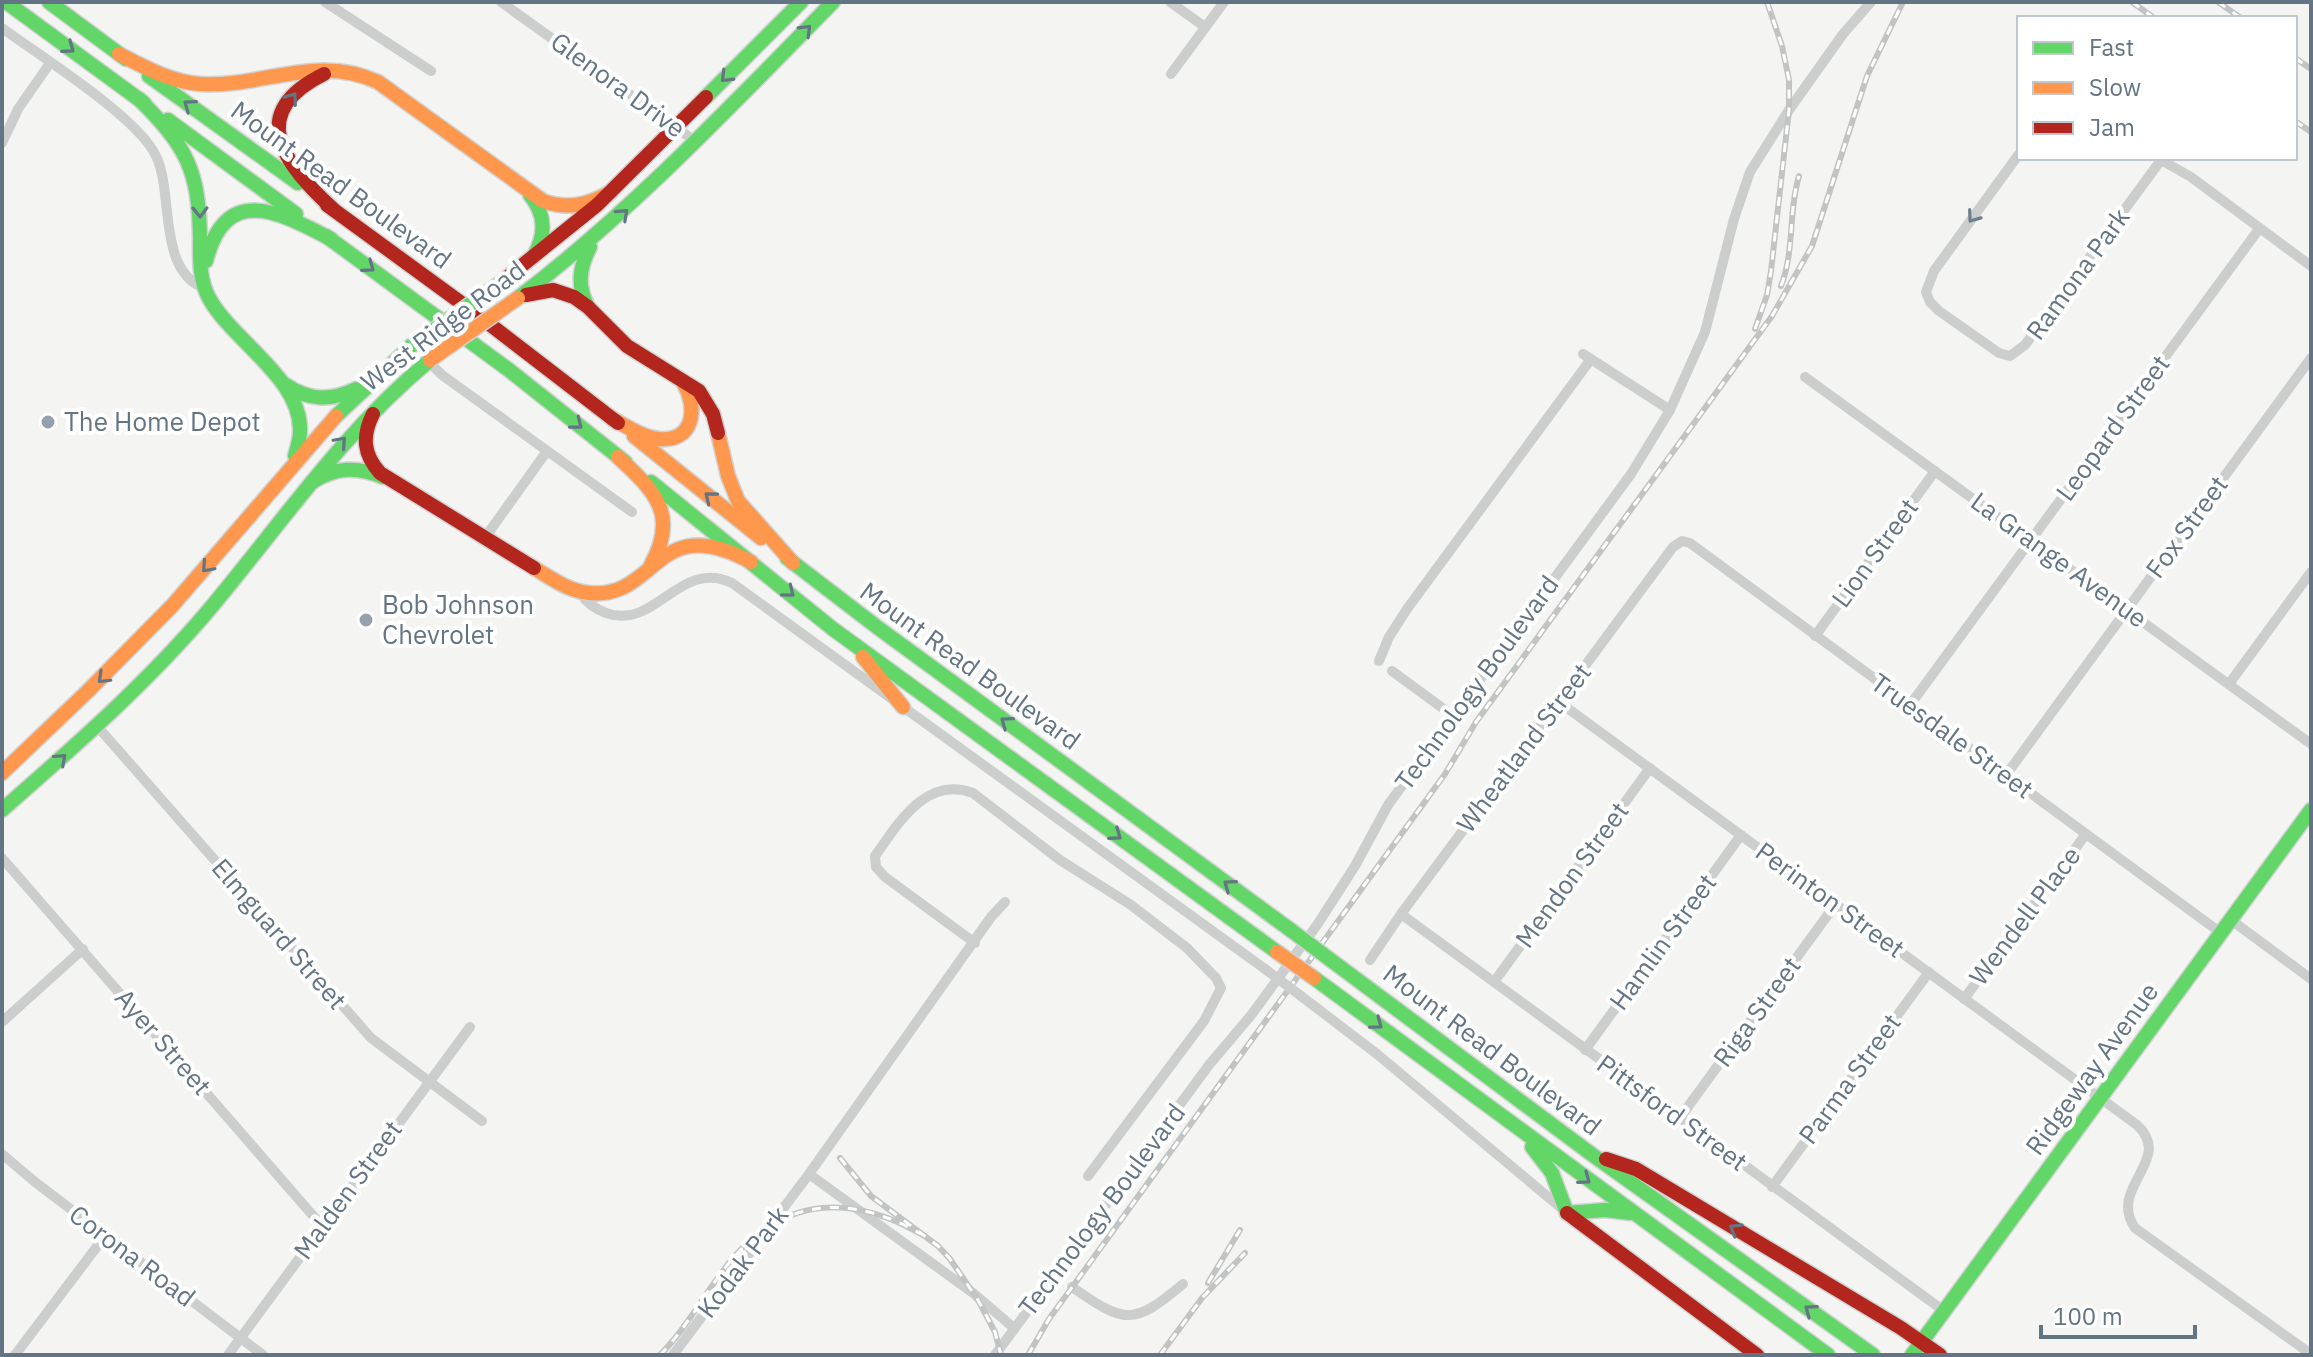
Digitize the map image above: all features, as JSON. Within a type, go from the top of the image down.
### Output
[{"type":"main road","name":"Mount Read Boulevard","points":[[6,2],[509,370],[833,629],[1828,1355]]},
{"type":"main road","name":"Mount Read Boulevard","points":[[49,2],[475,313],[877,627],[1594,1156],[1873,1355]]},
{"type":"main road","name":"West Ridge Road","points":[[2,773],[136,645],[226,546],[330,420],[411,346],[531,260],[611,192],[801,2]]},
{"type":"main road","name":"West Ridge Road","points":[[2,810],[97,726],[187,634],[239,573],[339,444],[385,398],[599,235],[833,2]]},
{"type":"main road","points":[[119,54],[178,80],[200,84],[241,82],[321,69],[363,74],[527,192],[549,204],[568,207],[585,204],[611,192]]},
{"type":"main road","points":[[333,209],[290,164],[282,150],[279,133],[283,110],[296,91],[322,75],[344,70]]},
{"type":"main road","points":[[139,99],[179,143],[195,173],[200,200],[200,265],[206,289],[220,313],[293,399],[301,424],[299,445],[287,471]]},
{"type":"main road","points":[[527,192],[539,206],[544,220],[542,241],[531,260]]},
{"type":"main road","points":[[206,289],[205,264],[212,240],[221,226],[240,213],[257,209],[273,211],[331,239]]},
{"type":"main road","points":[[588,307],[579,287],[579,273],[585,255],[599,235]]},
{"type":"main road","points":[[518,298],[553,290],[569,294],[588,307],[627,346],[695,388],[705,398],[715,420],[735,496],[793,563]]},
{"type":"main road","points":[[276,377],[300,395],[323,400],[348,393],[379,373]]},
{"type":"main road","points":[[611,418],[660,439],[680,434],[690,424],[694,405],[689,390],[675,376]]},
{"type":"main road","points":[[385,398],[367,425],[364,445],[372,464],[390,480]]},
{"type":"main road","points":[[618,457],[653,495],[665,516],[666,533],[661,549],[641,577]]},
{"type":"main road","points":[[300,492],[320,476],[344,468],[365,469],[390,480],[556,584],[581,592],[615,590],[641,577],[674,550],[694,544],[717,547],[751,562]]},
{"type":"main road","points":[[187,634],[197,603],[251,532],[271,492]]},
{"type":"main road","points":[[833,629],[872,666],[903,707]]},
{"type":"main road","name":"Ridgeway Avenue","points":[[1912,1355],[2311,810]]},
{"type":"main road","points":[[1508,1123],[1540,1155],[1552,1173],[1567,1213],[1757,1355]]},
{"type":"main road","points":[[1594,1156],[1636,1169],[1940,1355]]},
{"type":"main road","points":[[1567,1213],[1605,1210],[1631,1213]]},
{"type":"street","points":[[325,2],[431,71]]},
{"type":"street","name":"Glenora Drive","points":[[501,2],[695,141]]},
{"type":"street","points":[[1170,2],[1205,27]]},
{"type":"street","points":[[1171,74],[1224,2]]},
{"type":"street","name":"Technology Boulevard","points":[[995,1355],[1209,1065],[1252,1014],[1317,925],[1355,866],[1388,805],[1631,474],[1670,410],[1705,332],[1734,219],[1750,172],[1843,34],[1871,2]]},
{"type":"street","points":[[2,28],[114,110],[152,149],[164,182],[169,234],[176,256],[192,282],[206,289]]},
{"type":"street","points":[[2,143],[18,109],[50,63]]},
{"type":"street","name":"Ramona Park","points":[[2017,157],[1926,286],[1927,297],[1939,311],[2004,355],[2016,354],[2025,345],[2159,160]]},
{"type":"street","points":[[2162,160],[2191,177],[2311,266]]},
{"type":"street","name":"Leopard Street","points":[[1910,705],[2259,229]]},
{"type":"street","points":[[1379,661],[1389,637],[1407,609],[1587,356],[1670,410]]},
{"type":"street","name":"Fox Street","points":[[2006,775],[2311,358]]},
{"type":"street","points":[[430,361],[442,375],[632,512]]},
{"type":"street","name":"La Grange Avenue","points":[[1805,377],[2311,744]]},
{"type":"street","points":[[484,539],[547,451]]},
{"type":"street","name":"Lion Street","points":[[1815,636],[1935,471]]},
{"type":"street","name":"Truesdale Street","points":[[1682,541],[1690,543],[2221,933]]},
{"type":"street","name":"Wheatland Street","points":[[1370,960],[1673,547],[1682,541]]},
{"type":"street","points":[[2229,684],[2311,572]]},
{"type":"street","points":[[581,592],[585,600],[596,608],[613,615],[624,615],[650,608],[691,581],[721,579],[743,590],[1301,996],[1377,1054],[1567,1213]]},
{"type":"street","points":[[1392,671],[1452,715]]},
{"type":"street","name":"Perinton Street","points":[[1559,702],[2137,1125],[2148,1138],[2149,1158],[2128,1198],[2129,1215],[2135,1228],[2311,1354]]},
{"type":"street","name":"Elmguard Street","points":[[97,726],[371,1038],[482,1121]]},
{"type":"street","name":"Mendon Street","points":[[1494,982],[1650,768]]},
{"type":"street","points":[[975,943],[885,877],[876,867],[875,856],[911,807],[936,793],[952,789],[973,793],[1069,867],[1138,910],[1187,948],[1216,978],[1221,988],[1204,1021],[1088,1176]]},
{"type":"street","name":"Wendell Place","points":[[1964,999],[2086,834]]},
{"type":"street","name":"Hamlin Street","points":[[1585,1050],[1741,835]]},
{"type":"street","name":"Ayer Street","points":[[2,858],[322,1226]]},
{"type":"street","name":"Kodak Park","points":[[678,1353],[991,917],[1005,902]]},
{"type":"street","name":"Riga Street","points":[[1679,1119],[1835,905]]},
{"type":"street","name":"Pittsford Street","points":[[1401,914],[1944,1311]]},
{"type":"street","points":[[2231,920],[2311,979]]},
{"type":"street","points":[[2,1022],[83,949]]},
{"type":"street","name":"Parma Street","points":[[1772,1187],[1929,972]]},
{"type":"street","name":"Malden Street","points":[[228,1355],[470,1027]]},
{"type":"street","name":"Corona Road","points":[[2,1154],[263,1355]]},
{"type":"street","points":[[809,1174],[973,1293],[1014,1328]]},
{"type":"street","points":[[15,1355],[105,1236]]},
{"type":"street","points":[[1072,1287],[1108,1312],[1131,1317],[1152,1309],[1183,1284]]},
{"type":"railway","points":[[1755,329],[1767,295],[1771,271],[1789,110],[1789,80],[1782,46],[1767,2]]},
{"type":"railway","points":[[1028,1355],[1049,1319],[1445,774],[1476,722],[1772,316],[1812,246],[1867,76],[1903,2]]},
{"type":"railway","points":[[2132,2],[2151,16]]},
{"type":"railway","points":[[2218,2],[2238,16]]},
{"type":"railway","points":[[2297,59],[2311,69]]},
{"type":"railway","points":[[2297,122],[2311,132]]},
{"type":"railway","points":[[1781,286],[1788,259],[1799,176]]},
{"type":"railway","points":[[840,1158],[871,1196],[938,1246],[950,1259],[978,1300],[995,1332],[1001,1355]]},
{"type":"railway","points":[[660,1355],[734,1257],[776,1222],[822,1208],[846,1208],[896,1221],[921,1234]]},
{"type":"railway","points":[[1208,1283],[1240,1230]]},
{"type":"railway","points":[[1160,1355],[1202,1298],[1245,1253]]},
{"type":"traffic: fast","points":[[6,2],[144,103]]},
{"type":"traffic: fast","points":[[49,2],[126,59]]},
{"type":"traffic: fast","points":[[706,97],[801,2]]},
{"type":"traffic: fast","points":[[518,298],[642,193],[833,2]]},
{"type":"traffic: fast","points":[[149,76],[298,183]]},
{"type":"traffic: fast","points":[[139,99],[169,131],[193,177],[199,215],[201,269],[209,298],[290,394],[298,413],[300,432],[295,456]]},
{"type":"traffic: fast","points":[[168,120],[296,214]]},
{"type":"traffic: fast","points":[[530,195],[539,210],[542,225],[541,240],[534,256]]},
{"type":"traffic: fast","points":[[206,261],[215,236],[227,221],[241,212],[275,214],[331,239]]},
{"type":"traffic: fast","points":[[326,236],[509,370],[625,462]]},
{"type":"traffic: fast","points":[[588,307],[582,292],[581,277],[590,247]]},
{"type":"traffic: fast","points":[[411,346],[499,284]]},
{"type":"traffic: fast","points":[[336,416],[411,346]]},
{"type":"traffic: fast","points":[[2,810],[160,664],[208,611],[340,449],[430,360]]},
{"type":"traffic: fast","points":[[286,385],[321,398],[356,389]]},
{"type":"traffic: fast","points":[[312,482],[330,473],[347,470],[383,477]]},
{"type":"traffic: fast","points":[[651,482],[833,629],[1277,952]]},
{"type":"traffic: fast","points":[[787,558],[1292,931]]},
{"type":"traffic: fast","points":[[1912,1355],[2311,810]]},
{"type":"traffic: fast","points":[[1292,931],[1328,958]]},
{"type":"traffic: fast","points":[[1328,958],[1594,1156],[1873,1355]]},
{"type":"traffic: fast","points":[[1314,978],[1828,1355]]},
{"type":"traffic: fast","points":[[1532,1147],[1552,1173],[1567,1213]]},
{"type":"traffic: fast","points":[[1567,1213],[1605,1210],[1630,1213]]},
{"type":"traffic: slow","points":[[119,54],[168,77],[200,84],[223,84],[311,71],[355,74],[378,82],[543,201],[578,205],[611,192]]},
{"type":"traffic: slow","points":[[430,360],[518,298]]},
{"type":"traffic: slow","points":[[611,418],[653,438],[680,435],[690,422],[691,413],[684,384]]},
{"type":"traffic: slow","points":[[2,773],[172,606],[336,416]]},
{"type":"traffic: slow","points":[[718,433],[728,476],[738,501],[793,563]]},
{"type":"traffic: slow","points":[[634,436],[761,538]]},
{"type":"traffic: slow","points":[[618,457],[652,493],[663,518],[663,532],[651,565]]},
{"type":"traffic: slow","points":[[534,568],[567,587],[589,593],[612,592],[630,584],[676,550],[695,545],[719,548],[751,562]]},
{"type":"traffic: slow","points":[[863,657],[903,707]]},
{"type":"traffic: slow","points":[[1277,952],[1314,978]]},
{"type":"traffic: jam","points":[[324,74],[299,90],[285,106],[279,123],[280,140],[300,175],[333,209]]},
{"type":"traffic: jam","points":[[499,284],[597,205],[706,97]]},
{"type":"traffic: jam","points":[[327,205],[618,423]]},
{"type":"traffic: jam","points":[[526,295],[553,290],[574,297],[588,307],[627,346],[699,391],[713,414],[718,433]]},
{"type":"traffic: jam","points":[[373,414],[366,445],[370,459],[380,473],[534,568]]},
{"type":"traffic: jam","points":[[1606,1159],[1636,1169],[1901,1328],[1940,1355]]},
{"type":"traffic: jam","points":[[1567,1213],[1757,1355]]},
{"type":"place","name":"The Home Depot","points":[[48,422]]},
{"type":"place","name":"Bob Johnson Chevrolet","points":[[366,620]]}]
